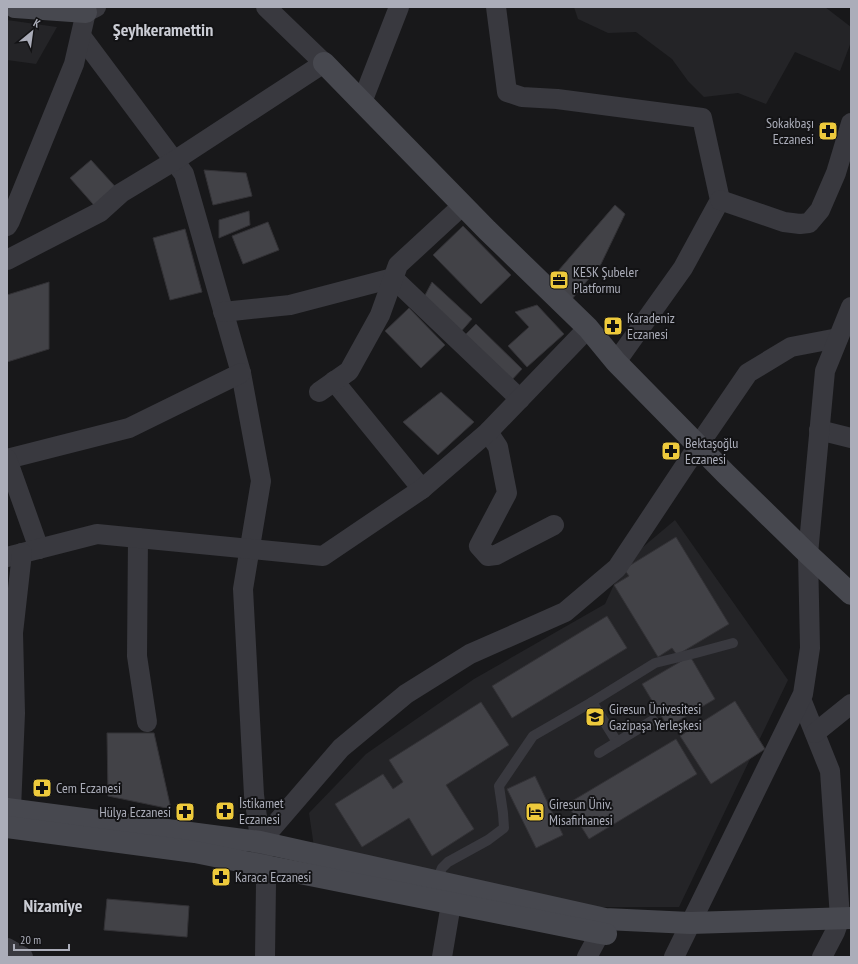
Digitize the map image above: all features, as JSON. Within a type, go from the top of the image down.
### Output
[{"type":"street","points":[[7,226],[74,64],[81,36],[91,9],[15,7]]},
{"type":"street","points":[[266,7],[362,102],[487,230],[588,328],[616,362],[698,446],[851,594]]},
{"type":"street","points":[[362,102],[399,7]]},
{"type":"street","points":[[496,7],[507,92],[522,97],[557,99],[702,118],[720,200],[683,268],[616,362]]},
{"type":"street","points":[[81,36],[184,174],[242,374],[261,481],[243,589],[254,795],[266,882],[265,957]]},
{"type":"street","points":[[7,260],[100,212],[121,193],[174,161],[324,64]]},
{"type":"street","points":[[720,200],[784,222],[800,224],[809,223],[820,210],[836,173],[851,124]]},
{"type":"street","points":[[422,488],[327,386],[349,371],[380,315],[398,264],[463,205]]},
{"type":"street","points":[[223,312],[290,305],[393,278]]},
{"type":"street","points":[[393,278],[520,399]]},
{"type":"street","points":[[674,957],[803,694],[810,648],[808,554],[825,371],[851,307]]},
{"type":"street","points":[[23,553],[97,534],[323,556],[422,488],[488,432],[588,328]]},
{"type":"street","points":[[260,842],[341,748],[406,694],[470,654],[565,612],[617,568],[748,373],[791,347],[838,338]]},
{"type":"street","points":[[8,820],[15,713],[10,633],[23,553],[7,459],[129,428],[242,374]]},
{"type":"street","points":[[819,430],[851,438]]},
{"type":"street","points":[[488,432],[498,447],[507,492],[479,546],[488,556],[496,555],[554,525]]},
{"type":"street","points":[[138,538],[138,656],[147,722]]},
{"type":"street","points":[[801,699],[830,771],[844,925],[822,957]]},
{"type":"street","points":[[815,733],[851,704]]},
{"type":"street","points":[[8,820],[260,842],[605,919],[687,929]]},
{"type":"street","points":[[8,820],[195,852],[600,933],[844,925]]},
{"type":"street","points":[[442,957],[451,904]]},
{"type":"street","points":[[587,957],[600,933]]},
{"type":"street","points":[[7,948],[23,957]]},
{"type":"lane","points":[[436,882],[442,868],[448,862],[488,840],[504,828],[499,786],[533,736],[655,663],[733,643]]},
{"type":"lane","points":[[592,702],[617,742]]},
{"type":"lane","points":[[599,753],[653,720]]},
{"type":"shaded area","points":[[574,7],[825,7],[851,27],[851,42],[840,71],[795,52],[766,104],[738,93],[704,97],[688,81],[672,59],[636,32],[608,33],[578,19]]},
{"type":"shaded area","points":[[7,20],[57,27],[36,64],[7,60]]},
{"type":"shaded area","name":"Giresun Ünivesitesi Gazipaşa Yerleşkesi","points":[[675,520],[788,680],[679,907],[525,907],[314,847],[309,813],[366,754],[474,679],[605,604],[624,563]]},
{"type":"building","points":[[91,160],[121,193],[100,212],[70,178]]},
{"type":"building","points":[[204,170],[246,173],[252,196],[213,205]]},
{"type":"building","points":[[615,205],[625,214],[601,264],[572,299],[552,278]]},
{"type":"building","points":[[249,211],[250,225],[219,238],[219,220]]},
{"type":"building","points":[[268,222],[279,250],[243,264],[232,236]]},
{"type":"building","points":[[463,226],[511,275],[481,304],[433,255]]},
{"type":"building","points":[[185,229],[202,292],[170,300],[153,238]]},
{"type":"building","points":[[49,282],[49,349],[7,362],[7,295]]},
{"type":"building","points":[[432,282],[472,319],[459,334],[423,299]]},
{"type":"building","points":[[537,305],[564,334],[527,367],[508,346],[529,327],[515,312]]},
{"type":"building","points":[[409,308],[445,345],[421,368],[385,331]]},
{"type":"building","points":[[476,324],[522,369],[509,383],[462,338]]},
{"type":"building","points":[[441,392],[474,422],[438,455],[403,422]]},
{"type":"building","points":[[676,537],[729,624],[677,655],[672,648],[658,657],[614,585],[629,576],[624,569]]},
{"type":"building","points":[[607,616],[627,648],[512,718],[492,686]]},
{"type":"building","points":[[690,656],[715,699],[668,727],[642,684]]},
{"type":"building","points":[[735,701],[765,749],[711,784],[680,736]]},
{"type":"building","points":[[481,702],[509,745],[446,785],[474,829],[432,856],[409,818],[362,847],[335,804],[383,774],[393,789],[403,782],[389,760]]},
{"type":"building","points":[[107,733],[154,733],[171,809],[108,796]]},
{"type":"building","points":[[676,739],[697,774],[589,839],[567,804]]},
{"type":"building","name":"Giresun Üniv. Misafirhanesi","points":[[535,776],[563,835],[536,848],[507,789]]},
{"type":"building","points":[[107,899],[189,906],[187,937],[104,930]]},
{"type":"place","name":"Sokakbaşı Eczanesi","points":[[828,131]]},
{"type":"place","name":"KESK Şubeler Platformu","points":[[559,280]]},
{"type":"place","name":"Karadeniz Eczanesi","points":[[613,326]]},
{"type":"place","name":"Bektaşoğlu Eczanesi","points":[[671,451]]},
{"type":"place","name":"Giresun Ünivesitesi Gazipaşa Yerleşkesi","points":[[595,717]]},
{"type":"place","name":"Cem Eczanesi","points":[[42,788]]},
{"type":"place","name":"İstikamet Eczanesi","points":[[225,811]]},
{"type":"place","name":"Hülya Eczanesi","points":[[185,812]]},
{"type":"place","name":"Giresun Üniv. Misafirhanesi","points":[[535,812]]},
{"type":"place","name":"Karaca Eczanesi","points":[[221,877]]},
{"type":"district","name":"Şeyhkeramettin","points":[[163,30]]},
{"type":"district","name":"Nizamiye","points":[[53,906]]}]
